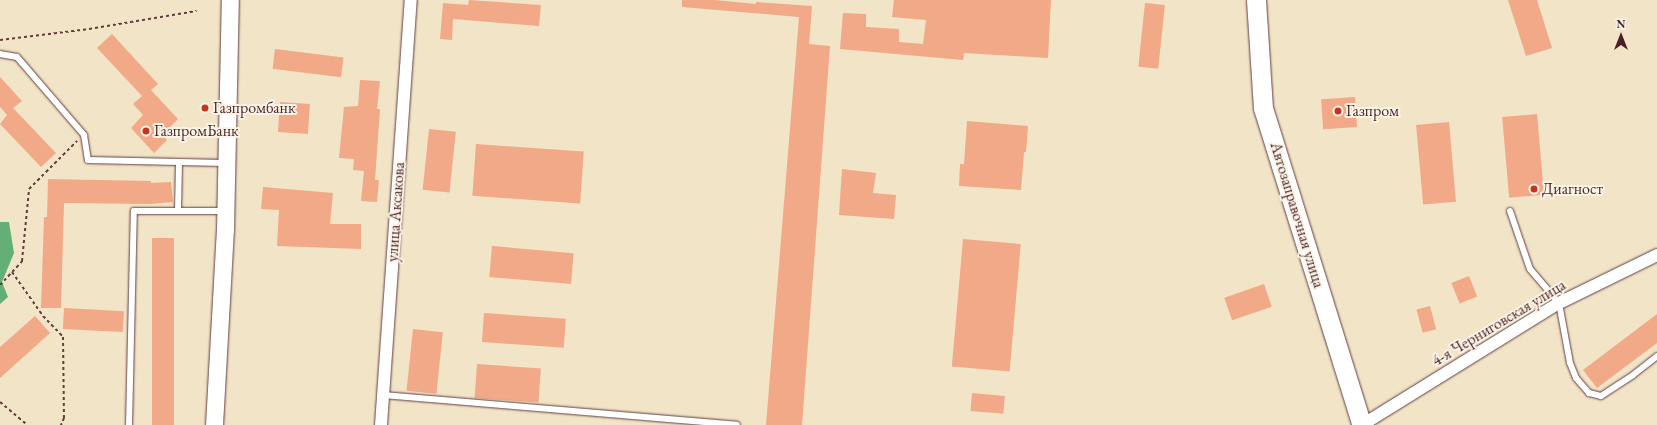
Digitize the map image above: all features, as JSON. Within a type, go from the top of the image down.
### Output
[{"type":"main road","points":[[214,425],[225,210],[230,0]]},
{"type":"main road","name":"Автозаправочная улица","points":[[1256,0],[1264,108],[1362,425]]},
{"type":"street","name":"улица Аксакова","points":[[382,425],[411,0]]},
{"type":"street","name":"4-я Черниговская улица","points":[[1362,425],[1559,303],[1657,255]]},
{"type":"lane","points":[[0,54],[17,57],[84,135],[88,160],[225,163]]},
{"type":"lane","points":[[178,211],[179,163]]},
{"type":"lane","points":[[130,425],[134,211],[225,210]]},
{"type":"lane","points":[[1510,211],[1530,269],[1559,303],[1570,363],[1576,378],[1589,393],[1601,396],[1633,375],[1657,356]]},
{"type":"lane","points":[[383,395],[737,424]]},
{"type":"path","points":[[0,40],[89,29],[196,11]]},
{"type":"path","points":[[0,285],[22,261],[29,189],[84,135]]},
{"type":"path","points":[[12,272],[43,316],[63,337],[64,418],[61,425]]},
{"type":"path","points":[[0,402],[27,425]]},
{"type":"green space","points":[[0,222],[9,222],[14,253],[2,282],[8,297],[0,304]]},
{"type":"building","points":[[469,0],[541,5],[539,26],[453,19],[452,40],[440,39],[443,3],[468,5]]},
{"type":"building","points":[[682,0],[715,0],[756,4],[756,2],[812,6],[809,44],[830,46],[802,425],[766,425],[799,17],[682,7]]},
{"type":"building","points":[[894,0],[1051,0],[1048,58],[964,53],[963,60],[840,49],[843,13],[866,14],[866,27],[899,29],[899,42],[923,44],[926,20],[892,17]]},
{"type":"building","points":[[1508,0],[1537,0],[1552,48],[1526,56]]},
{"type":"building","points":[[1145,3],[1165,5],[1158,69],[1138,67]]},
{"type":"building","points":[[112,34],[158,84],[151,90],[178,119],[162,135],[167,140],[154,153],[131,128],[143,115],[133,104],[142,96],[97,48]]},
{"type":"building","points":[[275,49],[343,57],[341,77],[273,69]]},
{"type":"building","points":[[0,77],[22,101],[13,108],[56,153],[41,167],[0,124],[7,115],[0,107]]},
{"type":"building","points":[[360,80],[380,81],[377,109],[380,109],[375,180],[379,180],[377,202],[361,201],[364,171],[353,170],[354,159],[339,158],[344,107],[358,106]]},
{"type":"building","points":[[1355,97],[1357,127],[1323,129],[1321,99]]},
{"type":"building","points":[[280,102],[310,104],[308,134],[278,132]]},
{"type":"building","points":[[1537,114],[1544,195],[1509,198],[1502,117]]},
{"type":"building","points":[[967,121],[1028,126],[1021,190],[959,186],[960,164],[964,164]]},
{"type":"building","points":[[1449,122],[1456,202],[1423,205],[1416,125]]},
{"type":"building","points":[[429,129],[456,132],[449,192],[423,190]]},
{"type":"building","points":[[476,144],[584,152],[580,203],[472,196]]},
{"type":"building","points":[[842,169],[876,173],[873,193],[896,195],[894,219],[839,215]]},
{"type":"building","points":[[48,179],[151,181],[151,183],[171,182],[173,202],[150,204],[64,203],[61,308],[41,308],[44,217],[47,217]]},
{"type":"building","points":[[263,187],[333,193],[330,224],[361,224],[361,249],[277,246],[279,210],[261,209]]},
{"type":"building","points":[[152,238],[174,238],[174,425],[152,425]]},
{"type":"building","points":[[963,239],[1021,244],[1010,372],[952,367]]},
{"type":"building","points":[[492,246],[574,253],[571,284],[489,277]]},
{"type":"building","points":[[1469,276],[1477,296],[1460,304],[1451,283]]},
{"type":"building","points":[[1264,284],[1272,307],[1232,320],[1224,298]]},
{"type":"building","points":[[1430,306],[1436,329],[1423,333],[1416,310]]},
{"type":"building","points":[[64,308],[124,311],[123,332],[63,329]]},
{"type":"building","points":[[484,313],[566,319],[564,348],[482,342]]},
{"type":"building","points":[[1657,314],[1657,343],[1597,388],[1583,370]]},
{"type":"building","points":[[35,316],[50,333],[0,378],[0,347]]},
{"type":"building","points":[[413,329],[443,332],[436,394],[407,391]]},
{"type":"building","points":[[477,364],[541,368],[538,402],[475,398]]},
{"type":"building","points":[[972,393],[1005,396],[1003,414],[970,411]]},
{"type":"place","name":"Газпромбанк","points":[[205,108]]},
{"type":"place","name":"Газпром","points":[[1338,111]]},
{"type":"place","name":"ГазпромБанк","points":[[146,131]]},
{"type":"place","name":"Диагност","points":[[1534,189]]}]
